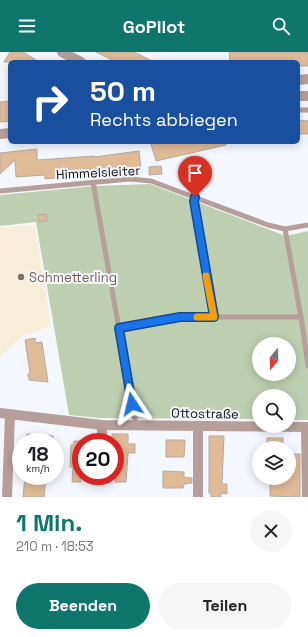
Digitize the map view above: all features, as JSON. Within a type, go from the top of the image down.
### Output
[{"type":"street","points":[[62,52],[77,60]]},
{"type":"street","points":[[5,414],[7,497]]},
{"type":"street","name":"Ottostraße","points":[[5,414],[102,425],[307,428]]},
{"type":"street","points":[[102,425],[102,433]]},
{"type":"street","points":[[198,426],[198,497]]},
{"type":"street","points":[[307,428],[307,497]]},
{"type":"lane","name":"Himmelsleiter","points":[[0,190],[130,179],[151,181],[268,225],[285,229],[308,225]]},
{"type":"lane","points":[[93,182],[136,425]]},
{"type":"lane","points":[[195,197],[194,201],[214,317]]},
{"type":"lane","points":[[285,229],[301,317],[308,366]]},
{"type":"lane","points":[[119,328],[180,317],[301,317]]},
{"type":"shaded area","name":"Schmetterling","points":[[35,225],[51,326],[23,336],[0,356],[0,227]]},
{"type":"green space","points":[[150,184],[286,236],[308,231],[308,420],[296,420],[296,389],[252,389],[252,419],[99,418],[69,415],[36,222],[0,226],[0,195],[94,186]]},
{"type":"building","points":[[10,52],[23,52],[36,60],[8,60],[8,62],[4,62]]},
{"type":"building","points":[[96,52],[134,52],[150,60],[112,60]]},
{"type":"building","points":[[229,52],[308,52],[308,66],[300,66],[300,60],[230,60]]},
{"type":"building","points":[[8,101],[8,121],[0,122],[0,102]]},
{"type":"building","points":[[300,120],[308,121],[308,134],[300,134]]},
{"type":"building","points":[[151,144],[226,144],[226,145],[156,161]]},
{"type":"building","points":[[37,149],[37,160],[94,157],[139,151],[141,169],[45,179],[45,175],[16,177],[15,160],[0,174],[0,153]]},
{"type":"building","points":[[161,166],[162,174],[149,175],[149,167]]},
{"type":"building","points":[[46,214],[47,221],[39,222],[38,215]]},
{"type":"building","points":[[35,338],[36,343],[42,342],[48,382],[29,380],[28,374],[30,373],[25,340]]},
{"type":"building","points":[[124,434],[128,434],[128,444],[135,444],[135,453],[128,453],[126,482],[124,482]]},
{"type":"building","points":[[209,436],[224,436],[222,484],[227,484],[227,494],[221,493],[221,497],[211,497],[211,493],[209,493]]},
{"type":"building","points":[[267,438],[283,438],[283,441],[267,441]]},
{"type":"building","points":[[166,440],[185,440],[184,457],[166,457]]},
{"type":"building","points":[[71,445],[72,467],[70,467]]},
{"type":"building","points":[[296,454],[300,454],[300,497],[270,496],[270,485],[296,485]]},
{"type":"building","points":[[163,471],[184,472],[184,477],[192,478],[192,483],[184,484],[183,488],[163,488]]},
{"type":"building","points":[[24,485],[45,485],[44,497],[23,497]]},
{"type":"slow traffic","points":[[197,317],[214,317],[206,276]]},
{"type":"place","name":"Schmetterling","points":[[21,277]]},
{"type":"route","points":[[132,404],[119,328],[180,317],[214,317],[194,201],[195,197]]}]
